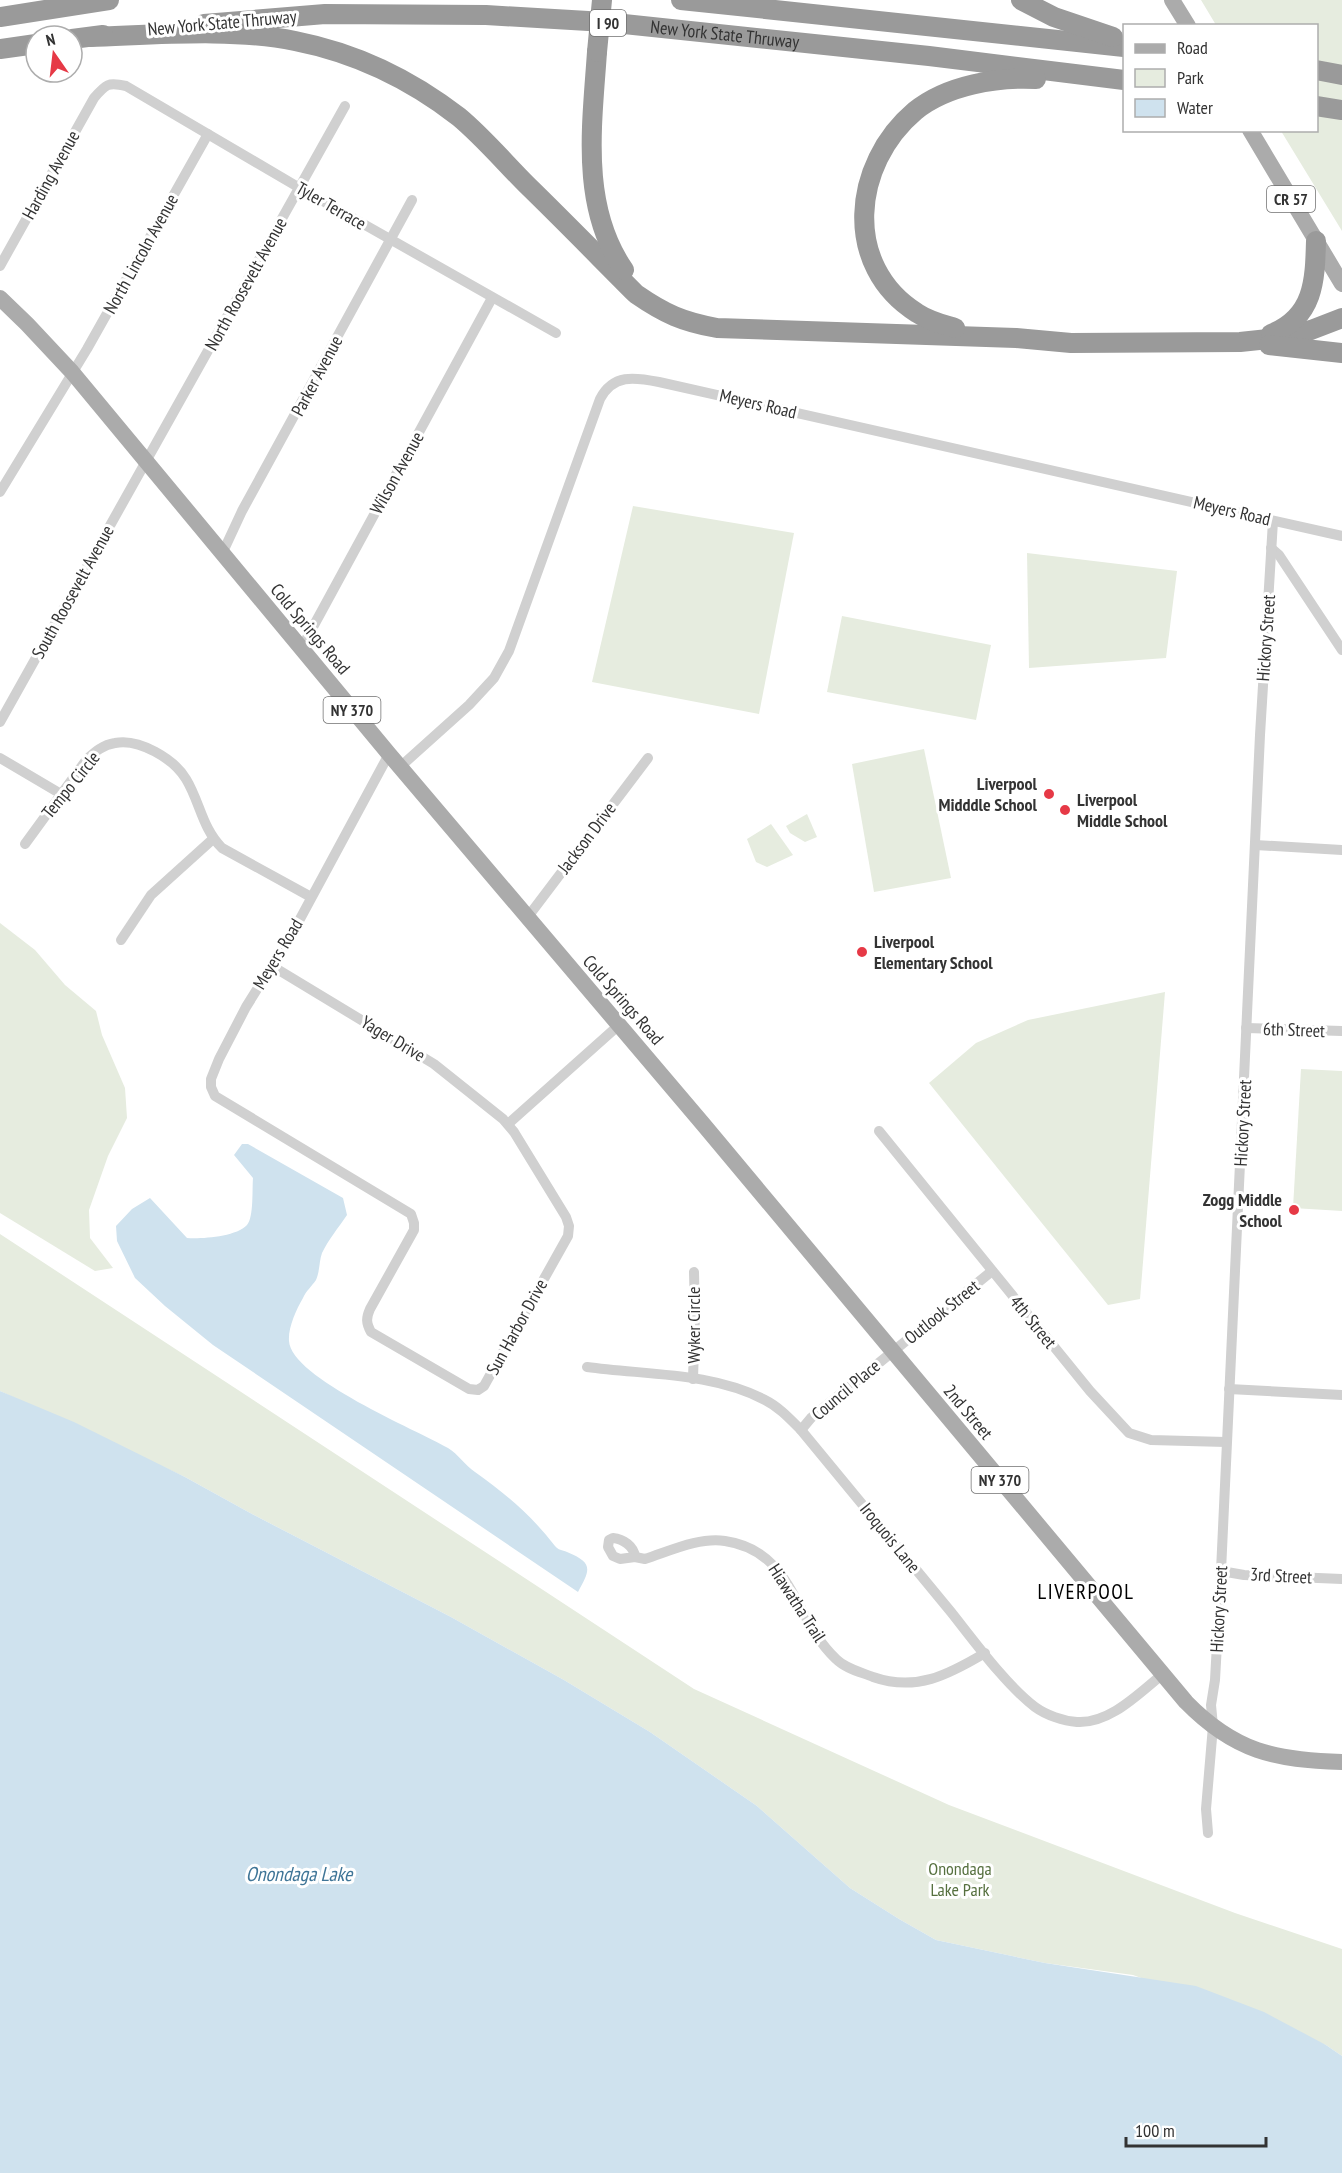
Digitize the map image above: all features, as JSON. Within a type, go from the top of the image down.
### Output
[{"type":"highway","points":[[0,17],[109,0]]},
{"type":"highway","points":[[596,0],[591,138],[592,171],[598,212],[613,254],[646,294],[672,309],[703,318],[730,321],[955,328],[1079,335],[1131,343]]},
{"type":"highway","points":[[602,0],[585,132],[585,174],[591,217],[602,249],[617,274]]},
{"type":"highway","name":"New York State Thruway","points":[[681,0],[1123,47]]},
{"type":"highway","points":[[1022,0],[1054,17],[1091,31],[1123,39]]},
{"type":"highway","name":"New York State Thruway","points":[[84,38],[158,28],[325,14],[486,15],[605,22],[929,56],[1123,81]]},
{"type":"highway","points":[[84,38],[180,34],[293,40],[331,49],[388,71],[416,86],[460,118],[636,294],[660,311],[690,323],[717,328],[1016,338],[1071,343],[1131,343],[1240,342],[1278,339],[1342,318]]},
{"type":"highway","points":[[0,49],[24,46]]},
{"type":"highway","points":[[1318,70],[1342,75]]},
{"type":"highway","points":[[955,328],[934,322],[916,313],[897,297],[881,277],[872,259],[866,238],[864,216],[866,193],[881,150],[895,130],[917,110],[936,98],[958,89],[992,82],[1025,79],[1123,81]]},
{"type":"highway","points":[[1318,106],[1342,110]]},
{"type":"highway","points":[[1240,342],[1277,332],[1294,320],[1306,304],[1313,287],[1316,241]]},
{"type":"highway","points":[[1240,342],[1342,352]]},
{"type":"main road","points":[[1172,0],[1186,24]]},
{"type":"main road","name":"CR 57","points":[[1251,132],[1342,284]]},
{"type":"main road","name":"Cold Springs Road","points":[[0,298],[72,372],[526,918],[703,1124]]},
{"type":"main road","name":"2nd Street","points":[[703,1124],[1186,1702],[1213,1726],[1240,1744],[1269,1755],[1297,1761],[1342,1762]]},
{"type":"street","name":"Tyler Terrace","points":[[105,86],[113,83],[126,87],[556,333]]},
{"type":"street","name":"Harding Avenue","points":[[0,266],[94,98],[105,86]]},
{"type":"street","name":"North Roosevelt Avenue","points":[[147,463],[298,187],[345,106]]},
{"type":"street","name":"North Lincoln Avenue","points":[[0,492],[87,350],[208,134]]},
{"type":"street","name":"Parker Avenue","points":[[222,554],[242,511],[412,200]]},
{"type":"street","name":"Wilson Avenue","points":[[301,649],[492,298]]},
{"type":"street","name":"Meyers Road","points":[[400,767],[470,705],[494,678],[509,651],[600,399],[611,384],[624,379],[638,378],[659,382],[1342,536]]},
{"type":"street","name":"South Roosevelt Avenue","points":[[0,722],[147,463]]},
{"type":"street","name":"Hickory Street","points":[[1208,1833],[1206,1809],[1213,1726],[1211,1705],[1215,1680],[1221,1571],[1255,845],[1273,521]]},
{"type":"street","points":[[1271,548],[1279,555],[1342,650]]},
{"type":"street","name":"Tempo Circle","points":[[24,844],[87,759],[100,747],[117,742],[131,743],[170,760],[180,770],[187,781],[203,822],[222,848],[311,897]]},
{"type":"street","name":"Meyers Road","points":[[273,1132],[215,1096],[211,1087],[211,1078],[246,1007],[311,897],[389,754]]},
{"type":"street","points":[[0,758],[62,794]]},
{"type":"street","name":"Jackson Drive","points":[[526,918],[648,758]]},
{"type":"street","points":[[121,940],[151,895],[213,838]]},
{"type":"street","points":[[1255,845],[1342,850]]},
{"type":"street","name":"Yager Drive","points":[[272,966],[434,1064],[508,1124]]},
{"type":"street","points":[[508,1124],[619,1025]]},
{"type":"street","name":"6th Street","points":[[1246,1028],[1342,1031]]},
{"type":"street","name":"Sun Harbor Drive","points":[[273,1132],[411,1214],[414,1230],[370,1309],[366,1318],[367,1326],[371,1332],[469,1389],[478,1390],[484,1386],[568,1236],[569,1226],[566,1217],[508,1124]]},
{"type":"street","name":"4th Street","points":[[879,1131],[1090,1391],[1129,1433],[1151,1440],[1226,1442]]},
{"type":"street","name":"Outlook Street","points":[[893,1352],[992,1271]]},
{"type":"street","name":"Wyker Circle","points":[[693,1379],[696,1314],[694,1272]]},
{"type":"street","name":"Council Place","points":[[801,1430],[811,1418],[893,1352]]},
{"type":"street","name":"Iroquois Lane","points":[[587,1367],[693,1379],[732,1387],[764,1399],[781,1410],[801,1430],[985,1653],[1022,1696],[1037,1708],[1056,1718],[1087,1722],[1101,1718],[1126,1703],[1163,1674]]},
{"type":"street","points":[[1229,1389],[1342,1395]]},
{"type":"street","name":"Hiawatha Trail","points":[[635,1557],[645,1559],[705,1540],[724,1541],[745,1546],[765,1556],[777,1567],[821,1642],[837,1661],[849,1668],[883,1680],[920,1683],[951,1673],[985,1653]]},
{"type":"street","name":"3rd Street","points":[[1221,1571],[1244,1575],[1342,1579]]},
{"type":"green space","points":[[1201,0],[1342,0],[1342,231],[1282,132],[1318,132],[1318,24],[1215,24]]},
{"type":"green space","points":[[633,506],[794,533],[759,714],[592,682]]},
{"type":"green space","points":[[1027,553],[1177,571],[1166,658],[1029,668]]},
{"type":"green space","points":[[842,616],[991,645],[976,720],[827,692]]},
{"type":"green space","points":[[924,749],[951,878],[874,892],[852,764]]},
{"type":"green space","points":[[807,814],[817,837],[805,842],[790,833],[786,826]]},
{"type":"green space","points":[[771,824],[793,855],[767,867],[756,862],[747,839]]},
{"type":"green space","points":[[0,923],[35,950],[65,985],[96,1011],[102,1035],[125,1088],[127,1118],[108,1156],[89,1210],[90,1238],[113,1268],[95,1271],[0,1213]]},
{"type":"green space","points":[[1165,992],[1140,1299],[1108,1305],[929,1083],[976,1043],[1028,1020]]},
{"type":"green space","points":[[1301,1069],[1342,1071],[1342,1211],[1293,1208]]},
{"type":"green space","name":"Onondaga Lake Park","points":[[0,1234],[694,1689],[949,1805],[1235,1913],[1342,1949],[1342,2056],[1326,2045],[1133,1975],[1045,1963],[936,1940],[850,1888],[757,1806],[650,1732],[564,1680],[451,1617],[185,1477],[0,1391]]},
{"type":"water","points":[[242,1144],[248,1144],[343,1198],[347,1215],[324,1248],[316,1280],[304,1295],[291,1325],[289,1341],[295,1355],[310,1371],[358,1402],[448,1448],[508,1497],[528,1515],[556,1547],[576,1556],[586,1564],[587,1573],[578,1592],[213,1345],[135,1278],[117,1241],[116,1226],[132,1209],[150,1198],[187,1238],[227,1235],[247,1225],[252,1210],[253,1178],[234,1155]]},
{"type":"water","name":"Onondaga Lake","points":[[0,1391],[74,1422],[185,1477],[451,1617],[564,1680],[650,1732],[757,1806],[850,1888],[936,1940],[1045,1963],[1196,1986],[1264,2012],[1326,2045],[1342,2056],[1342,2173],[0,2173]]},
{"type":"place","name":"Liverpool Midddle School","points":[[1049,794]]},
{"type":"place","name":"Liverpool Middle School","points":[[1065,810]]},
{"type":"place","name":"Liverpool Elementary School","points":[[862,952]]},
{"type":"place","name":"Zogg Middle School","points":[[1294,1210]]},
{"type":"district","name":"LIVERPOOL","points":[[1086,1592]]}]
